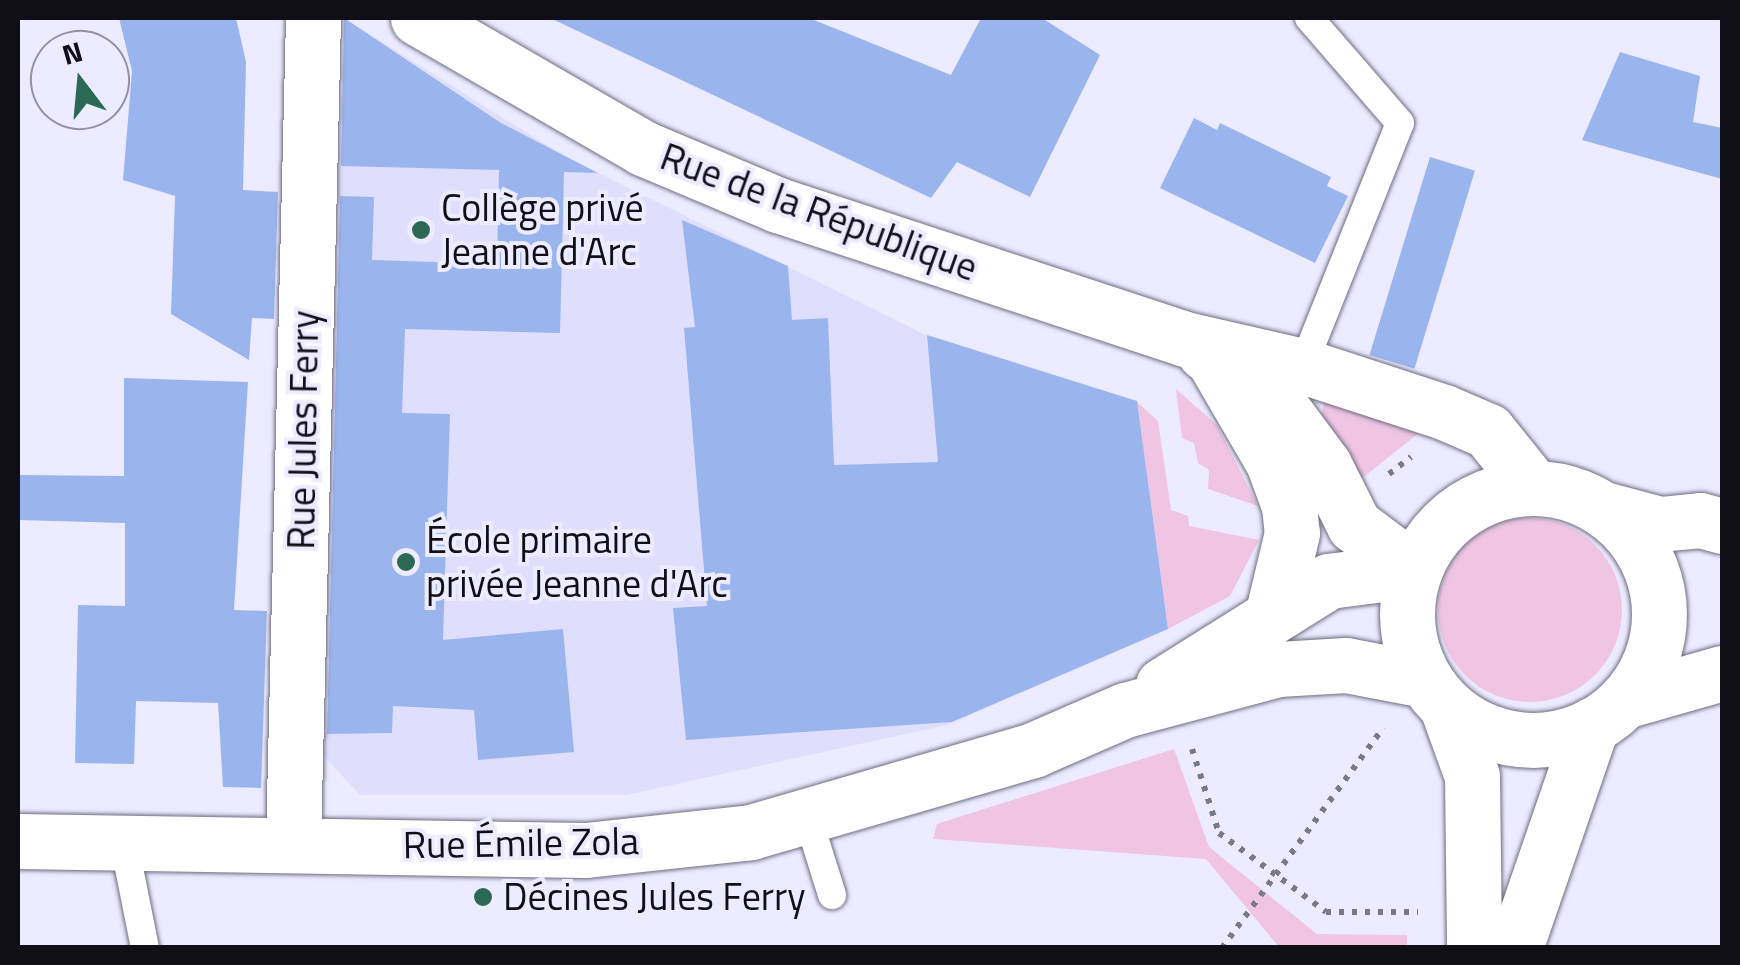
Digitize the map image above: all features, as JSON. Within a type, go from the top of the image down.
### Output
[{"type":"street","name":"Rue Jules Ferry","points":[[293,842],[313,18]]},
{"type":"street","name":"Rue de la République","points":[[418,18],[643,148],[778,205],[1199,349],[1293,388],[1488,431],[1533,487]]},
{"type":"street","points":[[1199,349],[1273,462],[1290,506],[1292,533],[1273,612]]},
{"type":"street","points":[[1293,388],[1324,465],[1354,525],[1414,570]]},
{"type":"street","points":[[1474,948],[1472,776],[1410,644],[1406,607],[1414,570],[1432,536],[1460,510],[1495,493],[1533,487],[1570,492],[1604,509],[1660,524],[1700,520],[1722,526]]},
{"type":"street","points":[[1515,948],[1608,713],[1652,654],[1660,600],[1651,565],[1604,509]]},
{"type":"street","name":"Rue Émile Zola","points":[[1125,710],[1273,612],[1329,581],[1414,570]]},
{"type":"street","name":"Rue Émile Zola","points":[[18,841],[123,838],[586,850],[750,832],[1033,750],[1125,710],[1308,663],[1436,693]]},
{"type":"street","points":[[1436,693],[1476,727],[1515,739],[1554,738],[1608,713],[1722,674]]},
{"type":"lane","points":[[1293,388],[1400,123],[1309,18]]},
{"type":"lane","points":[[807,816],[832,895]]},
{"type":"lane","points":[[123,838],[145,948]]},
{"type":"path","points":[[1222,948],[1387,723]]},
{"type":"path","points":[[1186,732],[1219,832],[1326,912],[1424,912]]},
{"type":"shaded area","points":[[344,18],[564,156],[928,336],[1154,529],[1168,629],[947,725],[626,795],[360,795],[319,751]]},
{"type":"shaded area","points":[[1176,389],[1217,425],[1258,506],[1208,489],[1209,470],[1198,463],[1194,443],[1182,438]]},
{"type":"shaded area","points":[[1324,401],[1430,424],[1360,480],[1321,420]]},
{"type":"shaded area","points":[[1137,402],[1158,421],[1171,510],[1188,516],[1189,526],[1259,540],[1230,596],[1168,629]]},
{"type":"shaded area","points":[[1530,518],[1565,525],[1595,545],[1615,575],[1622,610],[1615,645],[1595,675],[1565,695],[1530,702],[1495,695],[1465,675],[1445,645],[1438,610],[1445,575],[1465,545],[1495,525]]},
{"type":"shaded area","points":[[1174,749],[1209,847],[1317,934],[1407,935],[1407,947],[1279,947],[1206,859],[933,839],[937,824]]},
{"type":"building","points":[[119,18],[236,18],[246,62],[243,190],[278,192],[274,319],[252,318],[249,360],[171,314],[175,196],[123,180],[132,71],[130,30],[122,30]]},
{"type":"building","points":[[344,18],[501,123],[598,173],[564,172],[560,333],[405,329],[402,413],[450,414],[443,640],[563,629],[574,752],[478,760],[474,710],[393,706],[392,733],[327,734],[340,196],[374,197],[372,260],[497,264],[499,170],[341,166]]},
{"type":"building","points":[[550,18],[809,18],[951,75],[981,18],[1042,18],[1100,55],[1030,197],[957,162],[931,198]]},
{"type":"building","points":[[1620,52],[1700,76],[1693,122],[1722,128],[1722,179],[1582,140]]},
{"type":"building","points":[[1194,118],[1217,130],[1220,123],[1331,177],[1327,186],[1348,196],[1315,263],[1160,188]]},
{"type":"building","points":[[1430,157],[1475,171],[1414,369],[1369,355]]},
{"type":"building","points":[[682,220],[788,266],[792,320],[828,318],[834,465],[938,462],[927,335],[1137,401],[1168,629],[952,722],[686,740],[673,608],[707,606],[684,328],[695,327]]},
{"type":"building","points":[[124,378],[248,382],[234,610],[267,611],[261,788],[223,787],[218,703],[136,701],[134,764],[75,763],[78,605],[125,606],[125,523],[18,520],[18,475],[124,476]]},
{"type":"place","name":"Collège privé Jeanne d'Arc","points":[[421,230]]},
{"type":"place","name":"École primaire privée Jeanne d'Arc","points":[[406,562]]},
{"type":"place","name":"Décines Jules Ferry","points":[[483,897]]}]
